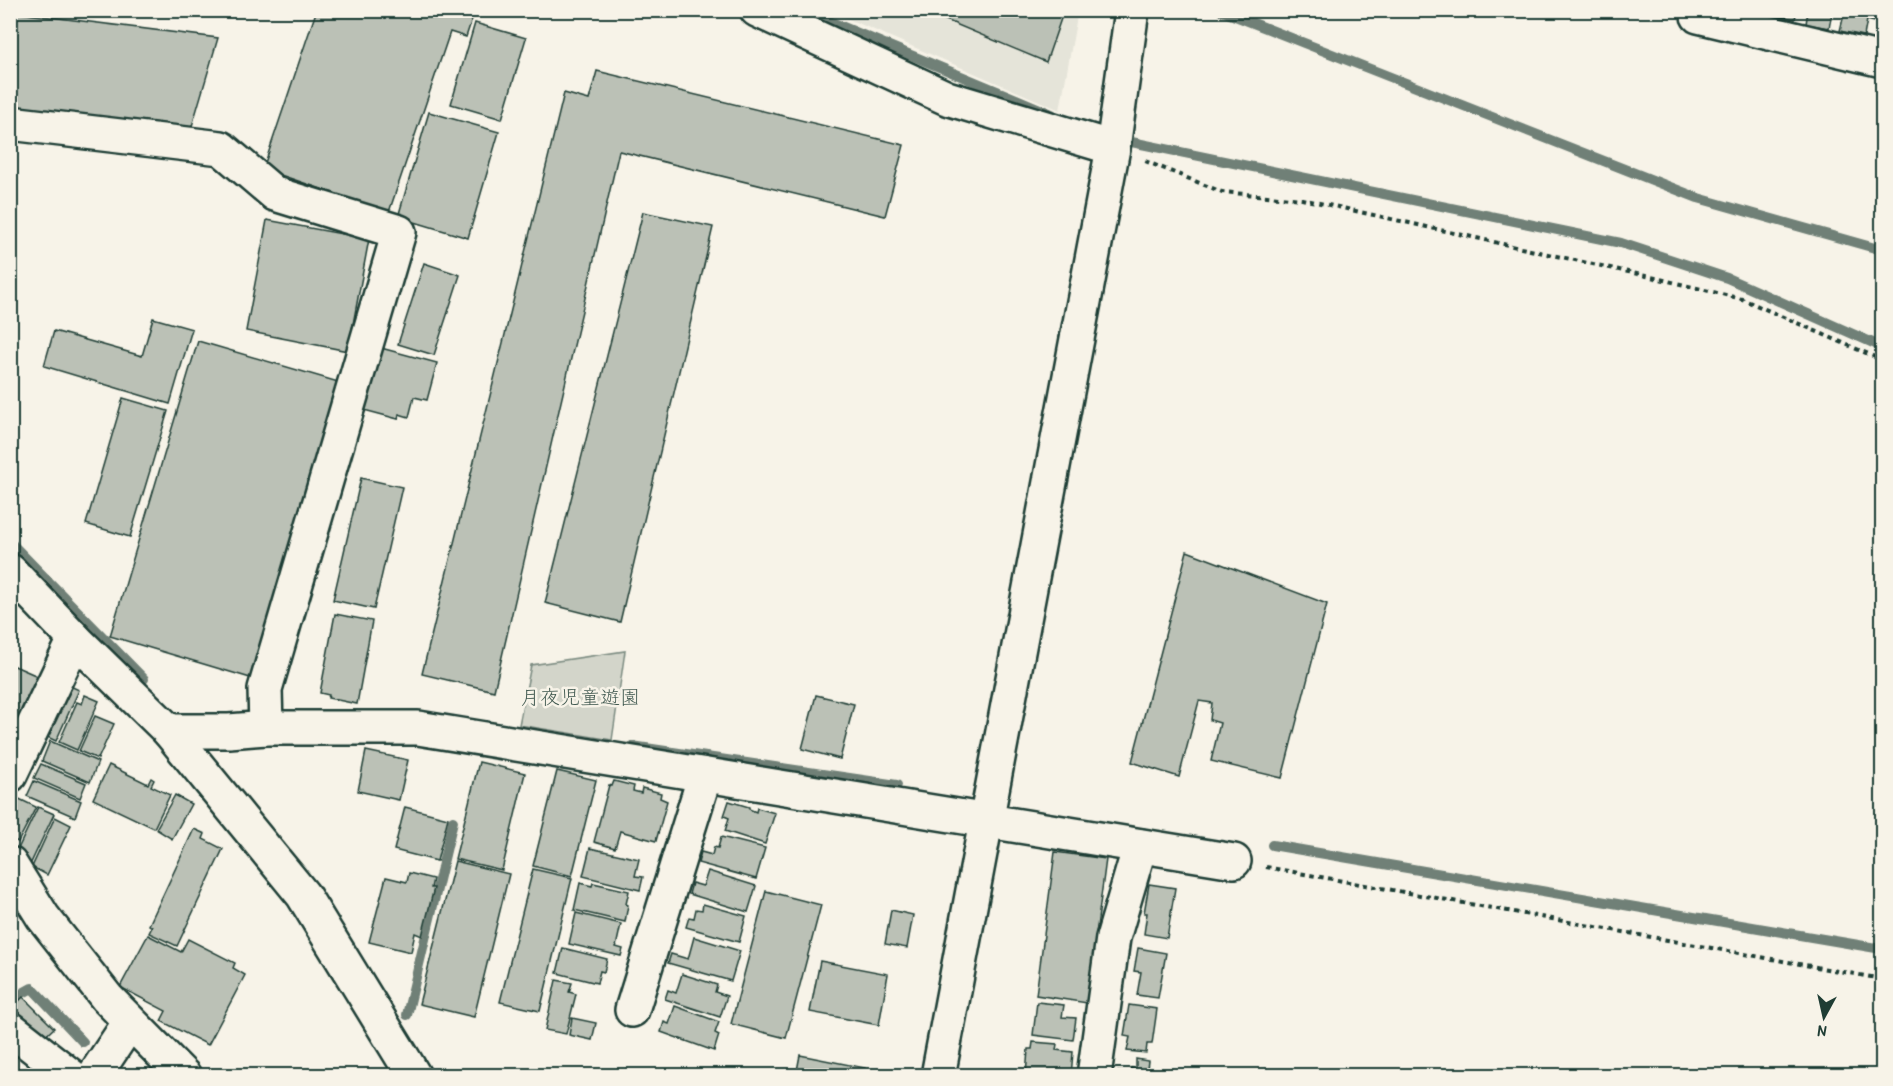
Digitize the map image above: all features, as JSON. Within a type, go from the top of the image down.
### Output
[{"type":"street","points":[[757,10],[947,98],[1113,148]]},
{"type":"street","points":[[938,1076],[1113,148],[1132,10]]},
{"type":"street","points":[[1699,10],[1698,16],[1882,60]]},
{"type":"street","points":[[10,123],[221,148],[275,194],[399,232],[265,688],[266,728]]},
{"type":"street","points":[[10,571],[75,639],[169,731],[303,895],[414,1076]]},
{"type":"street","points":[[10,775],[75,639]]},
{"type":"street","points":[[169,731],[229,731],[266,728],[418,728],[1234,861]]},
{"type":"street","points":[[632,1011],[705,775]]},
{"type":"street","points":[[1094,1076],[1113,938],[1140,846]]},
{"type":"street","points":[[10,864],[43,916],[107,998],[183,1076]]},
{"type":"street","points":[[94,1076],[130,1022]]},
{"type":"street","points":[[11,1029],[71,1076]]},
{"type":"path","points":[[1113,148],[1222,192],[1302,199],[1743,299],[1882,360]]},
{"type":"path","points":[[1234,861],[1882,979]]},
{"type":"shaded area","points":[[830,11],[1078,11],[1060,110]]},
{"type":"green space","name":"月夜児童遊園","points":[[625,651],[612,740],[519,725],[531,665]]},
{"type":"building","points":[[310,10],[475,10],[466,37],[450,32],[389,212],[263,169],[316,12]]},
{"type":"building","points":[[922,10],[1064,10],[1046,62]]},
{"type":"building","points":[[1776,10],[1797,10],[1795,19],[1775,15]]},
{"type":"building","points":[[1808,10],[1843,10],[1843,15],[1832,13],[1829,28],[1806,24]]},
{"type":"building","points":[[1845,10],[1881,10],[1878,23],[1867,20],[1864,36],[1840,31]]},
{"type":"building","points":[[10,12],[218,38],[190,133],[10,110]]},
{"type":"building","points":[[1882,15],[1882,47],[1875,45]]},
{"type":"building","points":[[475,23],[526,38],[502,119],[451,104]]},
{"type":"building","points":[[597,71],[904,145],[885,216],[619,151],[494,691],[422,674],[564,93],[589,100]]},
{"type":"building","points":[[429,112],[499,132],[468,238],[398,217]]},
{"type":"building","points":[[643,212],[713,227],[620,622],[545,603]]},
{"type":"building","points":[[267,220],[369,239],[348,351],[246,331]]},
{"type":"building","points":[[424,263],[460,275],[434,355],[398,344]]},
{"type":"building","points":[[153,318],[192,329],[170,404],[44,366],[54,331],[142,356]]},
{"type":"building","points":[[198,341],[345,384],[257,680],[110,636]]},
{"type":"building","points":[[381,348],[437,363],[427,400],[414,397],[409,417],[399,414],[398,419],[364,410]]},
{"type":"building","points":[[123,398],[168,411],[130,537],[86,524]]},
{"type":"building","points":[[361,478],[402,487],[374,609],[333,600]]},
{"type":"building","points":[[1187,551],[1327,604],[1282,778],[1211,761],[1220,723],[1210,720],[1212,703],[1199,701],[1179,777],[1132,762]]},
{"type":"building","points":[[335,614],[372,621],[357,704],[328,698],[329,695],[320,693]]},
{"type":"building","points":[[10,664],[42,678],[10,746]]},
{"type":"building","points":[[64,683],[79,690],[56,741],[41,734]]},
{"type":"building","points":[[85,695],[99,701],[77,750],[59,742],[77,702],[82,704]]},
{"type":"building","points":[[816,695],[854,704],[840,759],[802,749]]},
{"type":"building","points":[[95,716],[114,724],[98,759],[79,751]]},
{"type":"building","points":[[50,741],[98,762],[90,782],[42,761]]},
{"type":"building","points":[[366,751],[408,760],[399,800],[358,791]]},
{"type":"building","points":[[479,762],[525,773],[502,870],[455,859]]},
{"type":"building","points":[[41,764],[86,783],[80,798],[34,778]]},
{"type":"building","points":[[109,765],[148,784],[151,778],[154,780],[151,786],[170,795],[154,828],[93,799]]},
{"type":"building","points":[[557,771],[596,780],[572,876],[533,866]]},
{"type":"building","points":[[34,781],[81,801],[75,817],[27,796]]},
{"type":"building","points":[[614,781],[634,786],[633,791],[641,793],[642,788],[661,793],[660,798],[667,801],[656,841],[620,831],[615,848],[594,842],[609,785],[612,786]]},
{"type":"building","points":[[175,795],[191,804],[172,839],[156,829]]},
{"type":"building","points":[[13,796],[36,807],[18,842],[10,838],[10,801]]},
{"type":"building","points":[[729,801],[749,807],[756,812],[757,808],[775,813],[765,844],[725,831],[729,818],[724,816]]},
{"type":"building","points":[[38,807],[54,814],[29,867],[22,864],[26,855],[17,851]]},
{"type":"building","points":[[405,807],[448,818],[437,861],[394,850]]},
{"type":"building","points":[[55,817],[71,825],[47,875],[32,867]]},
{"type":"building","points":[[194,829],[205,834],[203,839],[223,849],[177,946],[149,933],[152,927],[149,925]]},
{"type":"building","points":[[721,837],[765,848],[756,879],[698,863],[701,852],[712,855],[714,847],[718,848]]},
{"type":"building","points":[[590,848],[639,859],[635,876],[643,877],[640,890],[583,876]]},
{"type":"building","points":[[1055,852],[1106,859],[1087,1003],[1036,995]]},
{"type":"building","points":[[455,861],[509,874],[474,1017],[419,1004]]},
{"type":"building","points":[[533,869],[572,878],[540,1011],[500,1002]]},
{"type":"building","points":[[708,871],[756,886],[748,912],[689,894],[692,883],[703,886]]},
{"type":"building","points":[[409,873],[433,879],[431,888],[434,888],[422,936],[415,933],[411,952],[369,942],[386,877],[407,882]]},
{"type":"building","points":[[580,883],[592,886],[593,883],[629,891],[625,922],[574,910]]},
{"type":"building","points":[[1149,884],[1175,888],[1167,938],[1144,934],[1147,913],[1144,913]]},
{"type":"building","points":[[766,891],[821,905],[786,1038],[731,1024]]},
{"type":"building","points":[[703,904],[746,916],[739,942],[686,927],[689,917],[694,918],[696,909],[702,910]]},
{"type":"building","points":[[891,910],[913,915],[907,948],[885,944]]},
{"type":"building","points":[[576,913],[621,924],[616,947],[623,949],[621,956],[569,944]]},
{"type":"building","points":[[148,935],[181,952],[188,939],[235,963],[233,968],[245,975],[208,1045],[161,1021],[166,1011],[120,987]]},
{"type":"building","points":[[694,937],[740,951],[731,981],[668,963],[671,954],[688,959]]},
{"type":"building","points":[[563,948],[607,959],[604,972],[600,971],[597,983],[557,973]]},
{"type":"building","points":[[1138,948],[1166,953],[1158,998],[1137,995],[1141,972],[1134,971]]},
{"type":"building","points":[[820,961],[888,974],[879,1025],[810,1012]]},
{"type":"building","points":[[682,974],[717,985],[715,992],[727,996],[720,1017],[665,999],[668,990],[676,993]]},
{"type":"building","points":[[556,980],[572,983],[569,992],[576,994],[566,1034],[545,1030]]},
{"type":"building","points":[[23,997],[54,1028],[37,1044],[10,1021],[10,1003],[14,1006]]},
{"type":"building","points":[[1037,1002],[1064,1005],[1062,1017],[1076,1018],[1073,1040],[1033,1035]]},
{"type":"building","points":[[1129,1005],[1157,1009],[1152,1044],[1147,1044],[1146,1053],[1127,1051],[1130,1037],[1124,1036]]},
{"type":"building","points":[[675,1006],[719,1022],[715,1033],[719,1035],[714,1051],[661,1032],[664,1022],[669,1024]]},
{"type":"building","points":[[572,1018],[596,1023],[592,1040],[569,1035]]},
{"type":"building","points":[[1033,1042],[1057,1044],[1056,1050],[1073,1052],[1071,1076],[1026,1076],[1028,1049],[1032,1049]]},
{"type":"building","points":[[800,1055],[865,1068],[864,1076],[796,1076]]},
{"type":"building","points":[[1136,1059],[1148,1061],[1146,1076],[1118,1076],[1118,1072],[1130,1073],[1131,1068],[1136,1069]]},
{"type":"waterway","points":[[803,10],[1052,114]]},
{"type":"waterway","points":[[1220,10],[1698,198],[1882,250]]},
{"type":"waterway","points":[[1117,139],[1621,243],[1727,278],[1882,347]]},
{"type":"waterway","points":[[10,542],[144,679]]},
{"type":"waterway","points":[[632,746],[897,785]]},
{"type":"waterway","points":[[407,1015],[453,821]]},
{"type":"waterway","points":[[1272,845],[1882,949]]},
{"type":"waterway","points":[[10,1000],[32,988],[83,1042]]}]
